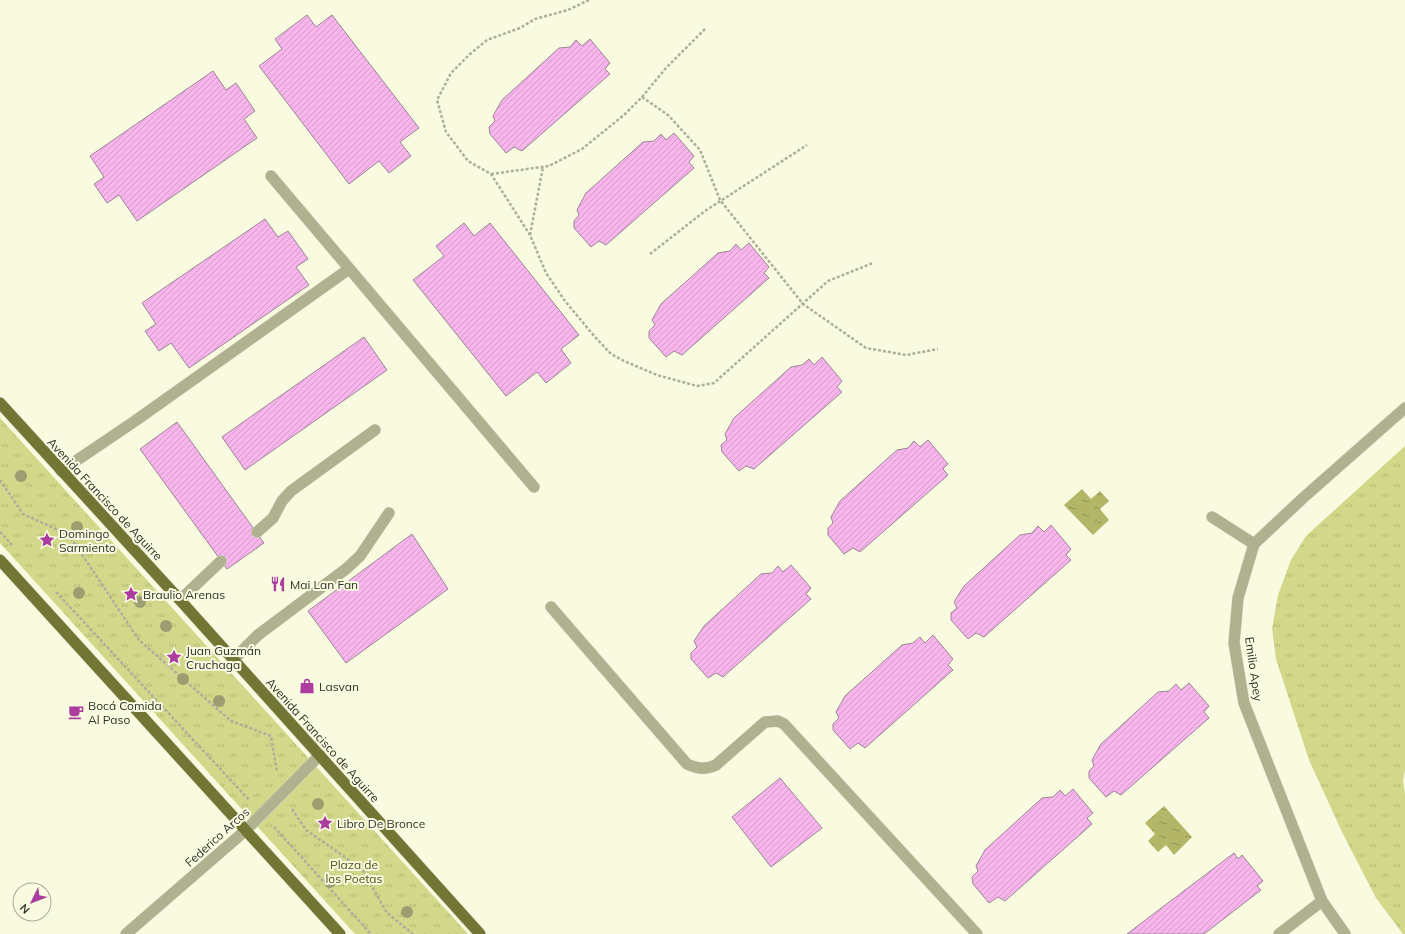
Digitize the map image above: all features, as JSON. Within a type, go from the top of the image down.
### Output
[{"type":"main road","name":"Avenida Francisco de Aguirre","points":[[0,403],[180,600],[480,934]]},
{"type":"main road","points":[[0,560],[340,934]]},
{"type":"street","points":[[271,176],[534,487]]},
{"type":"street","points":[[61,471],[349,269]]},
{"type":"street","points":[[1212,517],[1254,544],[1303,498],[1405,408]]},
{"type":"street","points":[[256,532],[273,518],[282,501],[291,491],[375,430]]},
{"type":"street","points":[[233,660],[258,635],[346,569],[360,556],[389,513]]},
{"type":"street","name":"Emilio Apey","points":[[1254,544],[1238,598],[1234,643],[1244,703],[1322,901],[1345,934]]},
{"type":"street","points":[[180,600],[221,561]]},
{"type":"street","points":[[551,607],[687,764],[694,768],[702,769],[716,765],[765,722],[778,721],[784,724],[977,934]]},
{"type":"street","name":"Federico Arcos","points":[[126,934],[246,830],[320,755]]},
{"type":"street","points":[[1279,934],[1322,901]]},
{"type":"path","points":[[589,0],[568,10],[535,19],[520,28],[487,40],[470,54],[451,74],[438,100],[446,132],[468,161],[491,174],[530,235],[546,273],[566,302],[611,354],[657,375],[697,386],[714,383],[828,281],[873,263]]},
{"type":"path","points":[[491,174],[549,166],[582,149],[624,115],[642,97],[666,68],[706,28]]},
{"type":"path","points":[[642,97],[668,115],[700,150],[720,200],[803,304],[866,348],[906,355],[938,348]]},
{"type":"path","points":[[650,254],[704,210],[807,145]]},
{"type":"path","points":[[530,235],[543,167]]},
{"type":"path","points":[[0,480],[23,514],[69,535],[139,640],[231,721],[271,736],[281,794],[306,830],[362,869],[387,913],[413,934]]},
{"type":"path","points":[[0,532],[15,548]]},
{"type":"path","points":[[51,586],[371,934]]},
{"type":"green space","name":"Plaza de los Poetas","points":[[0,418],[468,934],[355,934],[0,543]]},
{"type":"green space","points":[[1405,446],[1405,770],[1403,781],[1405,794],[1405,934],[1403,934],[1376,898],[1342,832],[1309,760],[1276,659],[1272,628],[1278,595],[1291,560],[1306,536]]},
{"type":"water","points":[[1082,489],[1091,499],[1100,491],[1109,501],[1100,509],[1109,520],[1093,535],[1064,505]]},
{"type":"water","points":[[1164,806],[1192,837],[1174,855],[1166,845],[1158,852],[1148,841],[1155,834],[1145,823]]},
{"type":"building","points":[[307,15],[316,27],[332,15],[419,128],[400,142],[411,156],[389,173],[379,161],[349,184],[259,66],[282,49],[275,39]]},
{"type":"building","points":[[590,39],[610,63],[605,69],[610,74],[522,151],[514,147],[506,153],[490,134],[489,127],[495,121],[493,116],[502,100],[559,48],[570,47],[576,40],[582,46]]},
{"type":"building","points":[[213,71],[226,90],[236,83],[255,111],[244,119],[257,138],[137,221],[119,195],[107,203],[94,184],[104,177],[90,156]]},
{"type":"building","points":[[674,133],[694,156],[689,162],[694,168],[606,245],[599,241],[591,247],[574,228],[574,221],[579,215],[577,210],[586,193],[643,142],[654,141],[661,134],[666,140]]},
{"type":"building","points":[[265,219],[278,237],[288,231],[308,259],[296,267],[309,285],[189,368],[171,343],[159,351],[145,331],[156,324],[142,303]]},
{"type":"building","points":[[464,223],[474,236],[490,223],[579,335],[561,349],[571,363],[546,383],[537,372],[506,396],[413,280],[444,256],[436,246]]},
{"type":"building","points":[[749,243],[769,267],[764,273],[769,278],[682,355],[674,351],[666,357],[649,338],[649,331],[655,325],[652,320],[661,304],[718,253],[730,251],[736,244],[741,250]]},
{"type":"building","points":[[364,337],[387,370],[245,470],[222,437]]},
{"type":"building","points":[[822,357],[842,381],[837,387],[842,392],[754,469],[746,466],[739,471],[722,452],[721,445],[727,440],[725,434],[734,418],[791,367],[802,365],[809,359],[814,365]]},
{"type":"building","points":[[177,422],[264,543],[227,569],[140,449]]},
{"type":"building","points":[[928,440],[948,464],[943,469],[948,475],[860,552],[853,548],[844,554],[828,535],[828,528],[833,523],[831,517],[840,501],[897,450],[908,448],[914,441],[920,447]]},
{"type":"building","points":[[1051,525],[1071,549],[1066,555],[1071,560],[984,637],[976,633],[968,639],[951,620],[951,613],[957,608],[954,602],[964,586],[1020,535],[1032,533],[1038,526],[1044,532]]},
{"type":"building","points":[[412,534],[448,589],[346,663],[308,611]]},
{"type":"building","points":[[791,565],[811,588],[806,594],[811,599],[723,677],[716,673],[708,678],[691,659],[691,653],[697,647],[694,641],[704,626],[761,574],[772,573],[778,566],[783,572]]},
{"type":"building","points":[[933,635],[953,659],[948,665],[953,670],[865,748],[858,743],[850,749],[833,730],[833,724],[839,718],[836,712],[845,696],[902,645],[913,643],[920,637],[925,643]]},
{"type":"building","points":[[1189,683],[1209,706],[1204,712],[1209,718],[1121,795],[1114,791],[1106,797],[1089,778],[1089,771],[1094,766],[1092,760],[1101,744],[1158,692],[1169,691],[1176,684],[1181,690]]},
{"type":"building","points":[[780,778],[822,828],[771,867],[732,817]]},
{"type":"building","points":[[1073,789],[1093,813],[1087,818],[1092,824],[1005,901],[998,897],[989,903],[973,884],[972,877],[978,871],[976,866],[985,850],[1042,798],[1053,797],[1060,790],[1065,796]]},
{"type":"building","points":[[1234,853],[1238,859],[1242,855],[1263,881],[1257,886],[1261,890],[1204,934],[1127,934]]},
{"type":"place","name":"Domingo Sarmiento","points":[[47,540]]},
{"type":"place","name":"Mai Lan Fan","points":[[278,584]]},
{"type":"place","name":"Braulio Arenas","points":[[131,594]]},
{"type":"place","name":"Juan Guzmán Cruchaga","points":[[174,657]]},
{"type":"place","name":"Lasvan","points":[[307,686]]},
{"type":"place","name":"Bocá Comida Al Paso","points":[[76,712]]},
{"type":"place","name":"Libro De Bronce","points":[[325,823]]}]
